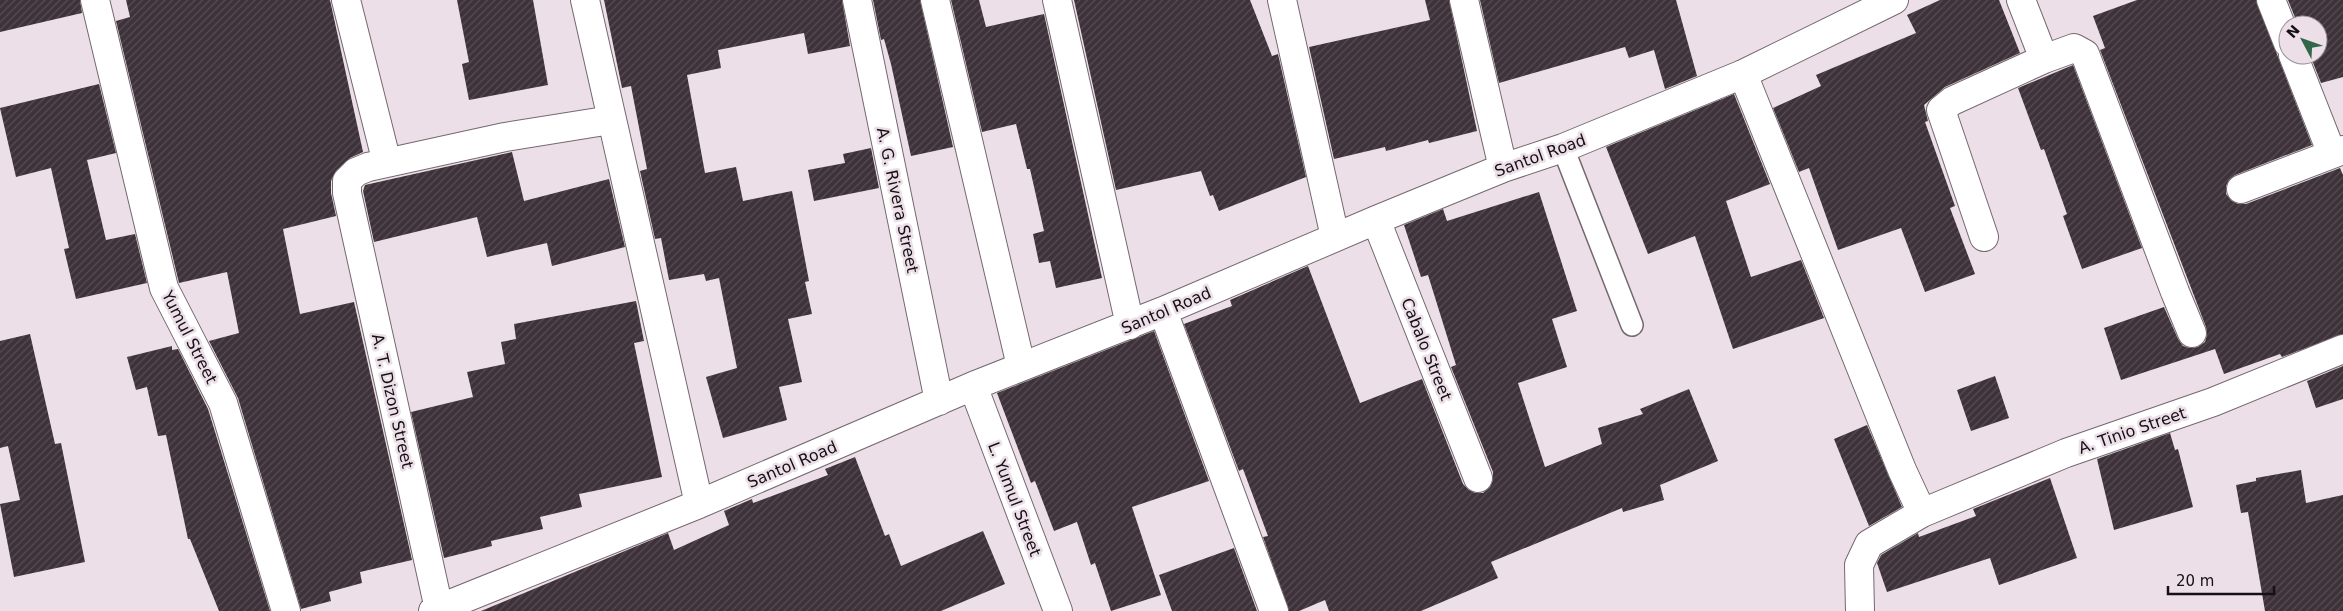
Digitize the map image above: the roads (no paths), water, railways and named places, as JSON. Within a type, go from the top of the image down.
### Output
[{"type":"street","name":"Yumul Street","points":[[95,0],[164,288],[222,403],[286,611]]},
{"type":"street","points":[[346,0],[388,163],[505,137],[611,120]]},
{"type":"street","points":[[585,0],[699,504]]},
{"type":"street","name":"A. G. Rivera Street","points":[[858,0],[939,400]]},
{"type":"street","points":[[935,0],[1021,366]]},
{"type":"street","points":[[1057,0],[1130,325]]},
{"type":"street","points":[[1282,0],[1335,237]]},
{"type":"street","points":[[1464,0],[1503,168]]},
{"type":"street","name":"Santol Road","points":[[436,610],[699,504],[939,400],[1021,366],[1130,325],[1376,220],[1503,168],[1563,148],[1742,74],[1894,0]]},
{"type":"street","points":[[2020,0],[2044,59]]},
{"type":"street","points":[[2271,0],[2278,18]]},
{"type":"street","points":[[1984,238],[1941,110],[1952,101],[2044,59],[2074,48],[2086,54],[2192,333]]},
{"type":"street","points":[[2241,189],[2337,152],[2298,65]]},
{"type":"street","points":[[1742,74],[1902,470],[1922,513]]},
{"type":"street","name":"A. T. Dizon Street","points":[[388,163],[356,172],[347,181],[347,193],[436,610]]},
{"type":"street","name":"Cabalo Street","points":[[1376,220],[1478,478]]},
{"type":"street","points":[[1163,311],[1274,611]]},
{"type":"street","name":"A. Tinio Street","points":[[1860,611],[1858,565],[1869,544],[1922,513],[2066,453],[2213,402],[2343,349]]},
{"type":"street","name":"L. Yumul Street","points":[[973,386],[1058,611]]},
{"type":"lane","points":[[1563,148],[1632,326]]}]
